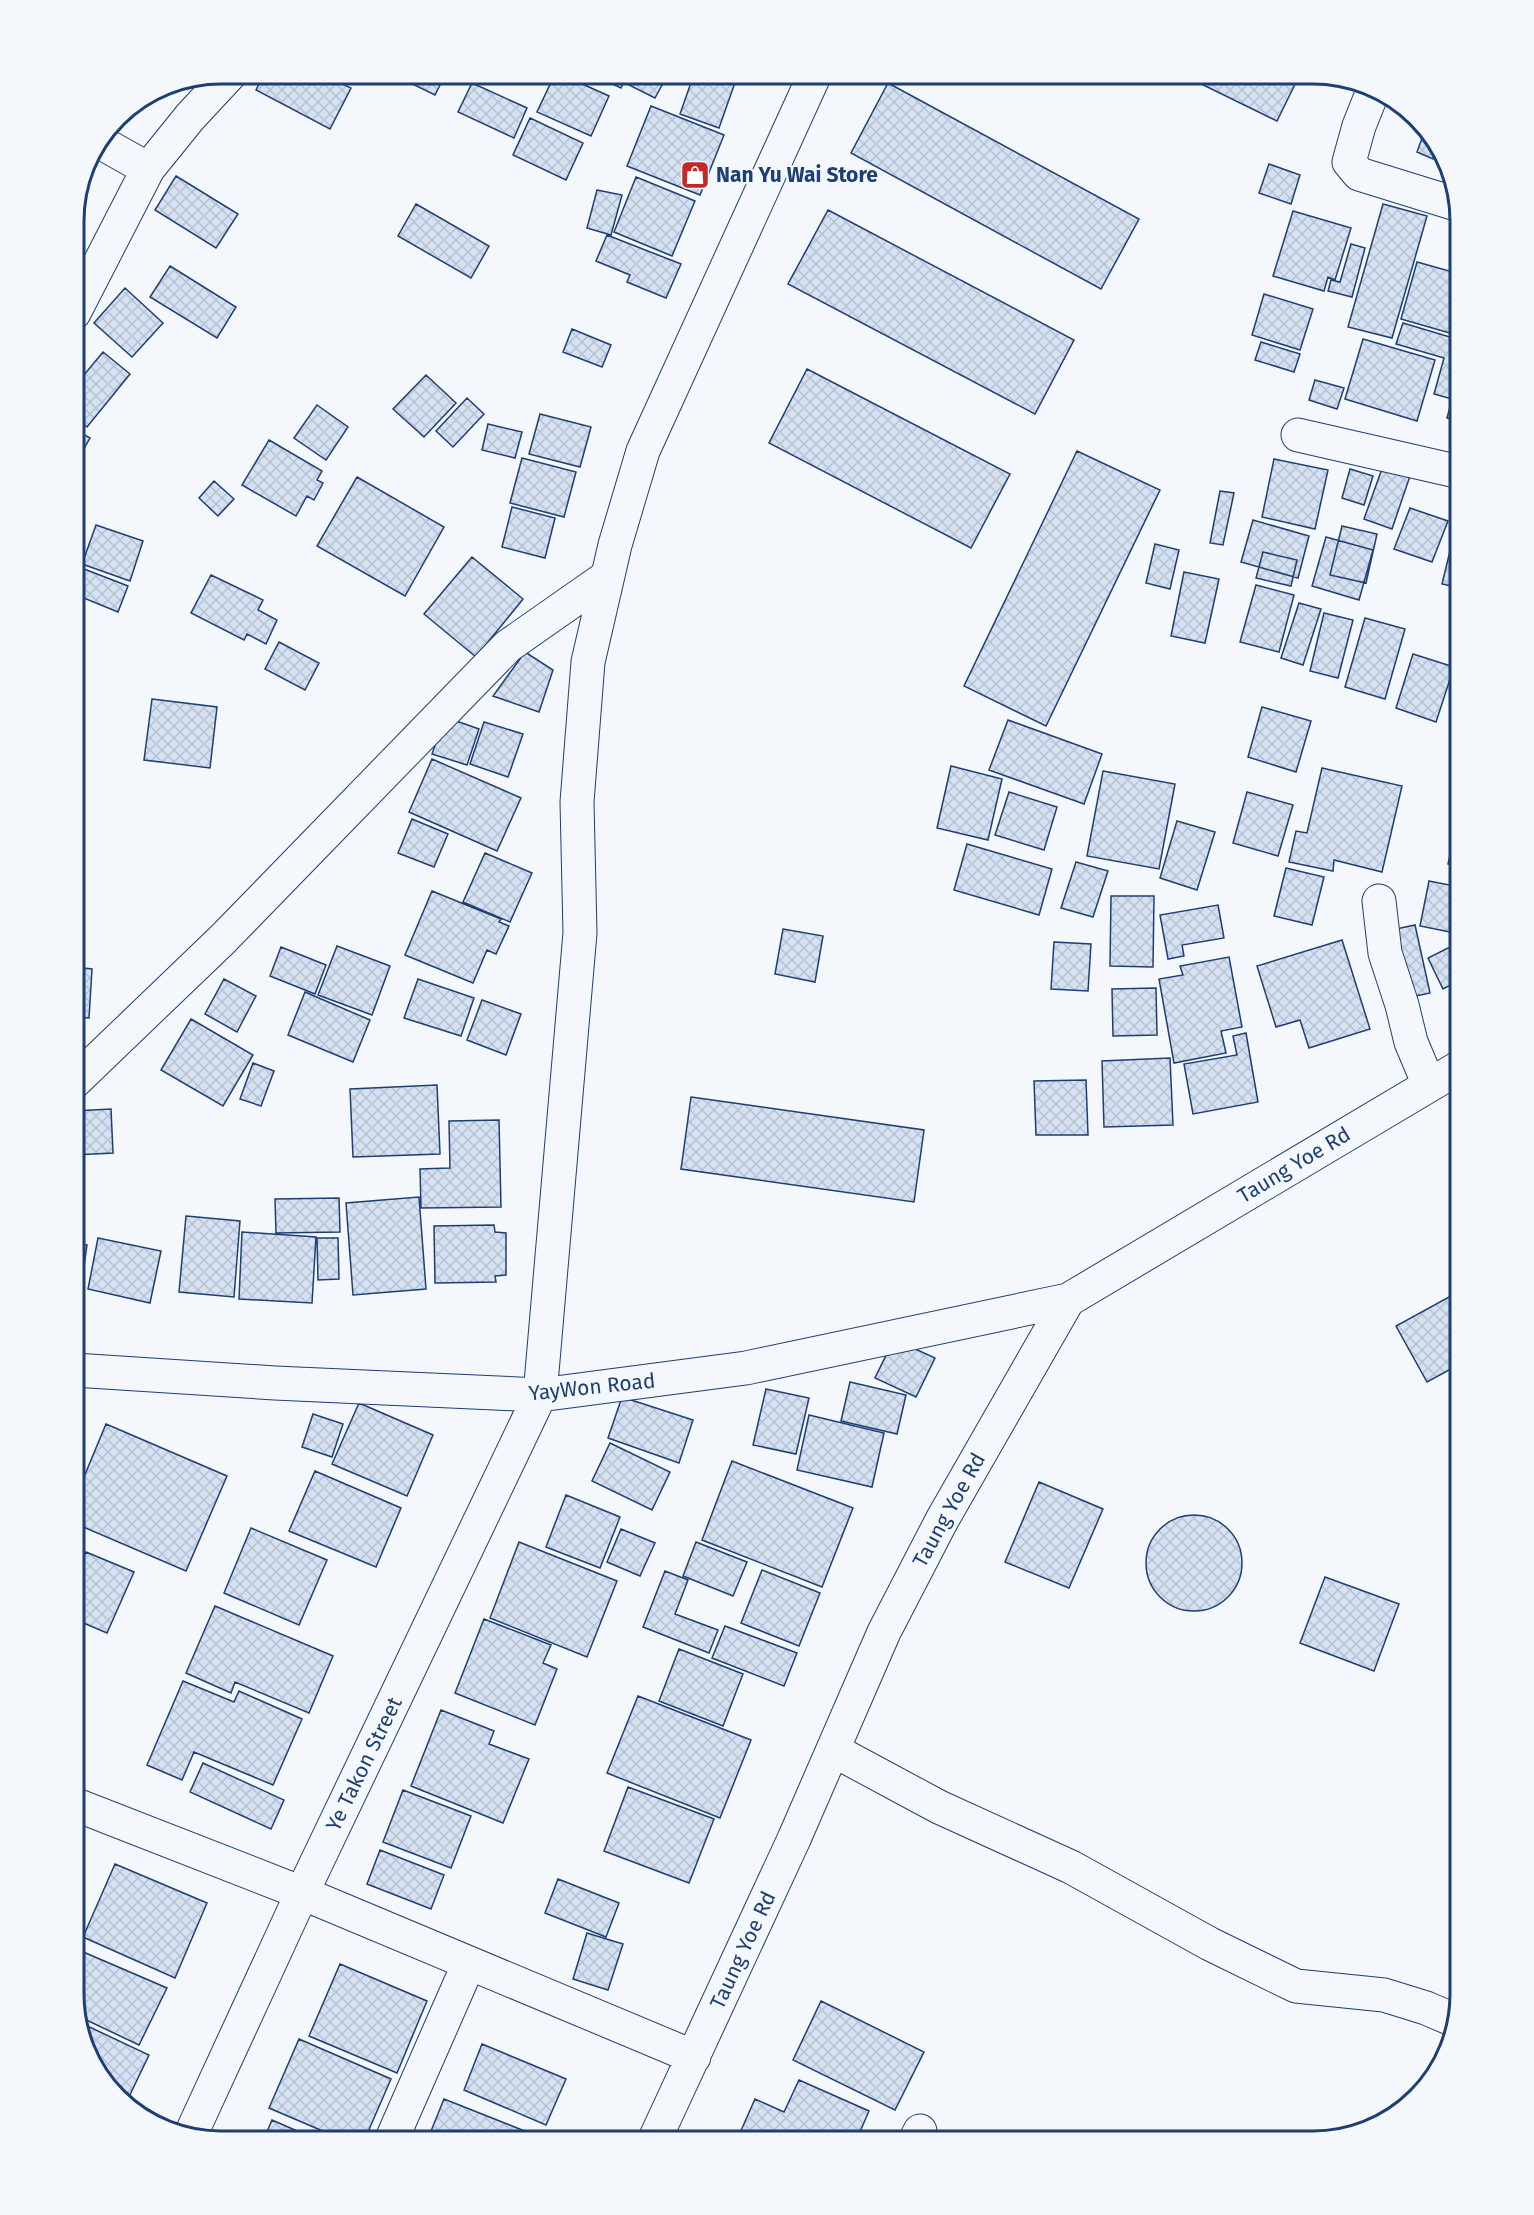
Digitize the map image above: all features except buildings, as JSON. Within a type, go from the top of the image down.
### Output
[{"type":"street","points":[[84,294],[148,169],[190,117],[221,84]]},
{"type":"street","points":[[540,1395],[580,933],[577,802],[588,663],[608,576],[643,451],[810,84]]},
{"type":"street","points":[[1371,97],[1359,126],[1349,162],[1359,174],[1449,202]]},
{"type":"street","points":[[107,146],[148,169]]},
{"type":"street","points":[[1298,435],[1450,470]]},
{"type":"street","points":[[84,1072],[224,939],[508,646],[608,576]]},
{"type":"street","points":[[1379,901],[1385,953],[1411,1042],[1429,1085]]},
{"type":"street","name":"Taung Yoe Rd","points":[[659,2131],[833,1750],[884,1632],[942,1520],[1068,1300],[1450,1073]]},
{"type":"street","name":"YayWon Road","points":[[84,1377],[540,1395],[746,1368],[1068,1300]]},
{"type":"street","name":"Ye Takon Street","points":[[194,2128],[302,1893],[540,1395]]},
{"type":"street","points":[[833,1750],[939,1807],[1071,1867],[1210,1944],[1296,1986],[1384,1995],[1448,2017]]},
{"type":"street","points":[[84,1808],[302,1893],[694,2057]]},
{"type":"street","points":[[395,2131],[469,1963]]},
{"type":"place","name":"Nan Yu Wai Store","points":[[695,175]]}]
